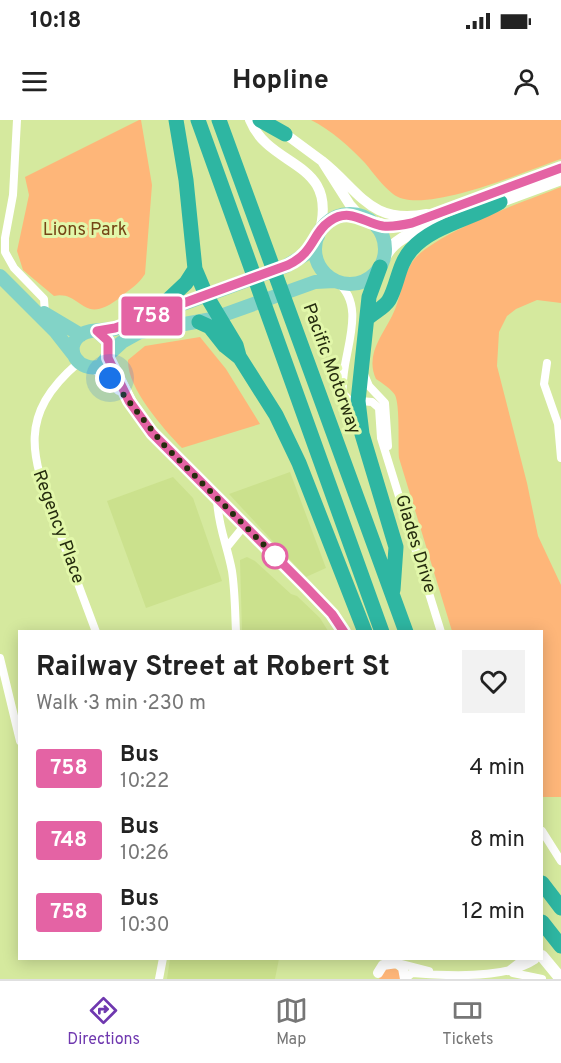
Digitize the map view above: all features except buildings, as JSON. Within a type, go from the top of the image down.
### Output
[{"type":"highway","points":[[176,120],[186,180],[195,269],[206,295],[226,314],[240,358],[276,415],[292,447],[364,630]]},
{"type":"highway","points":[[198,120],[381,630]]},
{"type":"highway","name":"Pacific Motorway","points":[[219,120],[405,630]]},
{"type":"highway","points":[[260,120],[285,134]]},
{"type":"highway","points":[[368,318],[387,303],[402,264],[418,243],[432,233],[475,216],[500,202]]},
{"type":"highway","points":[[381,264],[369,294],[358,401],[362,434],[396,547],[392,596]]},
{"type":"highway","points":[[151,316],[186,283],[195,269]]},
{"type":"highway","points":[[199,322],[210,327],[225,346],[240,358]]},
{"type":"highway","points":[[543,884],[561,908]]},
{"type":"highway","points":[[543,923],[561,946]]},
{"type":"main road","points":[[31,307],[81,334],[115,328],[286,266],[306,254],[318,235],[334,219],[346,215],[364,218],[382,225],[396,226],[447,210],[561,168]]},
{"type":"main road","points":[[95,368],[122,342],[140,332],[199,322],[318,282],[360,282],[371,277],[388,250],[401,239],[561,179]]},
{"type":"main road","points":[[364,218],[376,227],[382,238],[381,264]]},
{"type":"main road","points":[[318,235],[315,248],[318,262],[325,273],[336,281]]},
{"type":"main road","points":[[0,276],[31,307],[76,359],[110,378],[152,433],[332,614],[343,630]]},
{"type":"main road","points":[[97,331],[108,341],[109,356],[129,401]]},
{"type":"main road","points":[[76,359],[74,343],[81,334]]},
{"type":"main road","points":[[536,960],[551,979]]},
{"type":"main road","points":[[537,960],[561,979]]},
{"type":"street","points":[[17,120],[13,195],[4,238],[5,252],[14,268],[44,299],[45,313]]},
{"type":"street","points":[[250,120],[262,140],[302,167],[314,180],[323,205],[318,235]]},
{"type":"street","points":[[268,120],[322,161],[363,201],[381,213],[403,217],[447,210]]},
{"type":"street","points":[[322,161],[348,202],[364,218]]},
{"type":"street","points":[[336,281],[346,292],[352,313],[343,392],[348,400],[358,401]]},
{"type":"street","name":"Regency Place","points":[[76,359],[51,389],[43,403],[34,458],[95,630]]},
{"type":"street","name":"Glades Drive","points":[[361,362],[367,383],[385,404],[389,456]]},
{"type":"street","points":[[547,363],[544,384],[558,424],[561,458]]},
{"type":"street","name":"Glades Drive","points":[[358,401],[372,402],[377,405],[380,435],[389,456],[440,630]]},
{"type":"street","points":[[217,499],[219,527],[227,547],[233,581],[236,630]]},
{"type":"street","points":[[227,547],[244,526]]},
{"type":"street","points":[[0,658],[18,733]]},
{"type":"street","points":[[543,833],[561,861]]},
{"type":"street","points":[[159,979],[163,960]]},
{"type":"street","points":[[509,971],[513,960]]},
{"type":"street","points":[[395,965],[411,973],[435,977],[519,971],[532,960]]},
{"type":"street","points":[[378,976],[382,966],[395,965],[456,976]]},
{"type":"street","points":[[509,971],[542,979]]},
{"type":"shaded area","points":[[290,472],[326,568],[306,577],[229,494]]},
{"type":"shaded area","points":[[173,477],[193,498],[222,581],[146,608],[107,501]]},
{"type":"shaded area","points":[[247,557],[255,561],[291,594],[297,596],[320,618],[327,630],[242,630],[240,560]]},
{"type":"shaded area","points":[[170,960],[279,960],[275,979],[167,979]]},
{"type":"green space","name":"Lions Park","points":[[141,120],[152,185],[145,274],[122,296],[98,309],[90,309],[71,298],[54,296],[23,270],[17,251],[29,195],[25,177]]},
{"type":"green space","points":[[311,120],[561,120],[561,159],[501,181],[450,196],[407,200],[393,194],[347,145]]},
{"type":"green space","points":[[561,187],[561,303],[537,300],[516,309],[507,316],[499,332],[497,366],[538,536],[561,585],[561,797],[543,797],[543,630],[452,630],[399,458],[397,400],[391,391],[376,379],[372,362],[376,346],[395,310],[411,264],[421,253],[457,230],[503,209]]},
{"type":"green space","points":[[200,337],[226,369],[260,424],[182,448],[156,419],[140,395],[133,383],[128,360],[145,346]]},
{"type":"green space","points":[[385,968],[400,971],[402,979],[379,979]]},
{"type":"bus line","name":"758","points":[[343,630],[332,614],[306,587],[152,433],[129,401],[108,358],[110,347],[108,341],[97,331],[115,328],[288,265],[300,259],[313,245],[325,225],[340,216],[357,216],[386,226],[412,223],[561,168]]},
{"type":"route","points":[[110,378],[152,433],[276,558],[275,556]]}]
